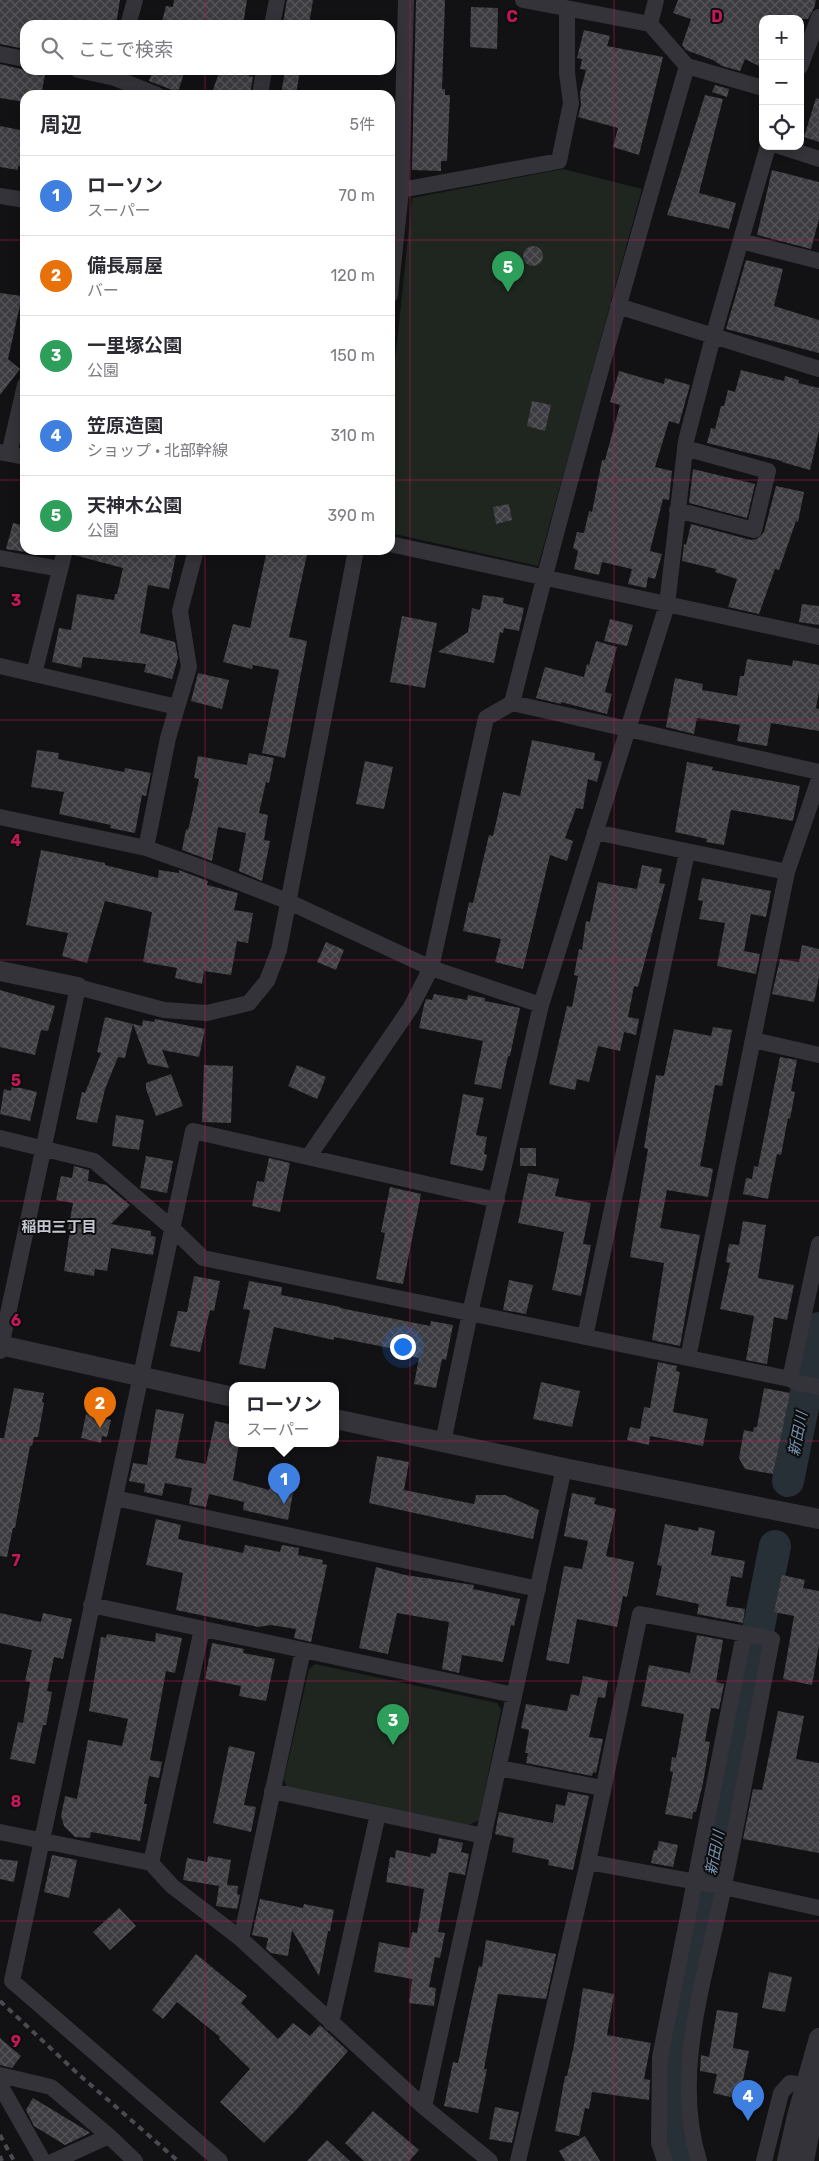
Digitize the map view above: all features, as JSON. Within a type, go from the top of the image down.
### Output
[{"type":"street","points":[[129,20],[135,0]]},
{"type":"street","points":[[273,20],[277,0]]},
{"type":"street","points":[[395,237],[401,190],[406,0]]},
{"type":"street","points":[[523,0],[650,24],[687,66],[759,87]]},
{"type":"street","points":[[650,24],[656,0]]},
{"type":"street","points":[[401,190],[559,161],[571,103],[567,73],[566,9]]},
{"type":"street","points":[[804,60],[816,36],[819,17]]},
{"type":"street","points":[[0,54],[20,58]]},
{"type":"street","points":[[512,703],[618,306],[687,66]]},
{"type":"street","points":[[118,75],[147,90]]},
{"type":"street","points":[[261,90],[263,75]]},
{"type":"street","points":[[444,1442],[470,1313],[540,1005],[667,605],[685,448],[713,337],[767,150]]},
{"type":"street","points":[[791,150],[819,159]]},
{"type":"street","points":[[0,196],[20,199]]},
{"type":"street","points":[[741,241],[819,261]]},
{"type":"street","points":[[618,306],[819,369]]},
{"type":"street","points":[[20,402],[4,453],[20,456]]},
{"type":"street","points":[[678,510],[754,530],[768,471],[685,448]]},
{"type":"street","points":[[395,545],[819,637]]},
{"type":"street","points":[[34,674],[63,555]]},
{"type":"street","points":[[146,848],[168,738],[189,667],[180,611],[195,555]]},
{"type":"street","points":[[0,971],[78,987],[164,1010],[208,1013],[249,1003],[267,982],[278,950],[355,555]]},
{"type":"street","points":[[0,558],[60,569]]},
{"type":"street","points":[[0,666],[176,707]]},
{"type":"street","points":[[309,1156],[410,1007],[432,968],[486,718],[512,703],[819,772]]},
{"type":"street","points":[[688,1358],[787,872],[819,780]]},
{"type":"street","points":[[0,817],[146,848],[288,901],[432,968],[540,1005]]},
{"type":"street","points":[[595,832],[787,872]]},
{"type":"street","points":[[585,1337],[687,852]]},
{"type":"street","points":[[78,987],[0,1347],[229,1395]]},
{"type":"street","points":[[753,1040],[819,1055]]},
{"type":"street","points":[[220,2161],[12,1981],[193,1131],[496,1200]]},
{"type":"street","points":[[0,1138],[94,1161],[172,1228],[203,1258],[688,1358],[817,1387]]},
{"type":"street","points":[[794,1381],[819,1244]]},
{"type":"street","points":[[339,1420],[564,1468],[819,1519]]},
{"type":"street","points":[[424,2107],[564,1468]]},
{"type":"street","points":[[115,1498],[538,1589]]},
{"type":"street","points":[[92,1605],[514,1695]]},
{"type":"street","points":[[518,2161],[588,1862],[640,1614],[772,1639],[709,1884],[660,2057],[659,2143],[665,2161]]},
{"type":"street","points":[[151,1863],[202,1629]]},
{"type":"street","points":[[699,2161],[693,2140],[688,2074],[699,2000],[709,1884],[754,1636]]},
{"type":"street","points":[[241,1939],[303,1650]]},
{"type":"street","points":[[499,1768],[602,1788]]},
{"type":"street","points":[[272,1791],[484,1836]]},
{"type":"street","points":[[331,2023],[378,1814]]},
{"type":"street","points":[[0,1832],[41,1842],[151,1863],[172,1886],[241,1939],[424,2107],[490,2161]]},
{"type":"street","points":[[588,1862],[709,1884],[819,1908]]},
{"type":"street","points":[[804,2161],[812,2120],[813,2086],[819,2038]]},
{"type":"street","points":[[787,2161],[813,2086],[819,2042]]},
{"type":"street","points":[[0,2075],[51,2086],[136,2161]]},
{"type":"street","points":[[764,2161],[781,2093],[790,2083],[813,2086]]},
{"type":"street","points":[[0,2085],[43,2161]]},
{"type":"street","points":[[54,2161],[109,2136]]},
{"type":"shaded area","points":[[563,169],[642,189],[538,566],[395,534],[395,362],[412,198]]},
{"type":"shaded area","points":[[315,1664],[497,1703],[501,1710],[479,1820],[469,1825],[287,1788],[284,1779],[309,1669]]},
{"type":"building","points":[[0,0],[120,0],[117,20],[20,20],[20,48],[0,44]]},
{"type":"building","points":[[174,0],[247,0],[244,20],[162,20],[166,6],[173,7]]},
{"type":"building","points":[[287,0],[313,0],[310,20],[284,20]]},
{"type":"building","points":[[416,0],[445,0],[442,89],[445,89],[445,95],[450,95],[447,161],[441,161],[441,171],[412,170]]},
{"type":"building","points":[[678,0],[816,0],[808,19],[804,19],[804,15],[759,15],[759,66],[745,59],[740,71],[722,66],[713,60],[686,50],[682,45],[691,19],[673,13]]},
{"type":"building","points":[[471,7],[498,8],[497,49],[470,47]]},
{"type":"building","points":[[584,30],[610,36],[607,46],[663,57],[639,155],[613,147],[618,128],[578,117],[581,105],[580,93],[586,70],[580,69],[582,59],[577,58]]},
{"type":"building","points":[[0,64],[20,69],[20,75],[45,75],[42,90],[20,90],[20,101],[0,98]]},
{"type":"building","points":[[151,75],[183,75],[179,90],[173,90],[149,81]]},
{"type":"building","points":[[218,75],[247,75],[253,77],[251,90],[213,90]]},
{"type":"building","points":[[284,75],[299,75],[297,90],[282,90]]},
{"type":"building","points":[[715,85],[729,89],[727,97],[712,92]]},
{"type":"building","points":[[705,95],[723,99],[699,193],[736,203],[729,229],[667,215]]},
{"type":"building","points":[[816,98],[819,99],[819,142],[804,137]]},
{"type":"building","points":[[0,126],[20,130],[20,166],[18,166],[18,170],[0,167]]},
{"type":"building","points":[[772,170],[819,182],[819,219],[811,249],[757,235]]},
{"type":"building","points":[[529,246],[537,246],[543,252],[543,260],[537,266],[529,266],[523,260],[523,252]]},
{"type":"building","points":[[746,260],[783,269],[774,306],[819,320],[819,353],[726,329]]},
{"type":"building","points":[[0,293],[20,296],[20,305],[8,359],[20,369],[0,395]]},
{"type":"building","points":[[741,370],[784,381],[785,376],[799,380],[798,383],[819,388],[819,431],[810,470],[782,461],[707,443],[711,428],[715,429],[721,406],[724,406],[728,390],[735,392]]},
{"type":"building","points":[[619,371],[664,384],[665,378],[690,385],[679,424],[669,421],[655,467],[672,471],[669,500],[663,499],[650,551],[662,554],[655,579],[648,577],[646,588],[628,584],[632,569],[602,562],[599,575],[574,569],[578,551],[573,548],[577,532],[584,533],[589,511],[592,512],[602,460],[605,460],[620,405],[610,402]]},
{"type":"building","points":[[532,401],[551,405],[545,431],[527,426]]},
{"type":"building","points":[[693,469],[755,484],[747,518],[689,503]]},
{"type":"building","points":[[776,486],[804,492],[798,522],[796,521],[779,570],[775,569],[759,614],[728,607],[737,579],[715,572],[716,569],[682,561],[684,544],[686,545],[691,524],[751,540],[757,539],[764,532]]},
{"type":"building","points":[[509,504],[512,520],[496,524],[493,507]]},
{"type":"building","points":[[13,523],[20,525],[20,551],[6,549]]},
{"type":"building","points":[[74,555],[176,555],[169,589],[148,585],[140,633],[175,642],[178,658],[172,679],[144,672],[146,664],[83,657],[81,668],[52,662],[59,628],[71,630],[77,594],[114,600],[123,568]]},
{"type":"building","points":[[266,555],[307,555],[289,637],[307,641],[285,758],[262,753],[279,670],[253,665],[252,669],[223,662],[233,624],[250,628]]},
{"type":"building","points":[[483,595],[504,598],[503,603],[524,608],[519,631],[504,628],[503,633],[500,632],[494,663],[438,652],[468,632],[472,608],[480,610]]},
{"type":"building","points":[[802,604],[819,606],[819,625],[799,622]]},
{"type":"building","points":[[402,616],[437,623],[425,688],[390,682]]},
{"type":"building","points":[[610,619],[633,625],[627,646],[604,641]]},
{"type":"building","points":[[596,641],[617,647],[605,692],[612,694],[607,714],[561,702],[561,704],[536,698],[545,667],[584,677]]},
{"type":"building","points":[[747,659],[792,666],[793,660],[819,665],[819,691],[816,708],[819,709],[819,731],[771,723],[767,746],[737,741],[740,725],[697,718],[694,734],[666,727],[675,678],[703,684],[702,690],[737,696],[740,676],[744,676]]},
{"type":"building","points":[[198,673],[229,680],[222,709],[191,701]]},
{"type":"building","points":[[532,740],[595,753],[594,760],[602,762],[597,782],[588,779],[583,809],[576,808],[565,838],[573,841],[567,861],[550,855],[523,969],[495,962],[501,939],[463,931],[469,902],[473,903],[489,835],[493,836],[503,792],[520,796]]},
{"type":"building","points":[[37,750],[59,753],[58,759],[124,772],[125,768],[151,773],[146,796],[142,795],[135,833],[110,828],[111,825],[59,814],[64,792],[31,787]]},
{"type":"building","points":[[249,753],[274,758],[269,783],[266,782],[259,813],[268,815],[264,840],[270,841],[262,881],[239,871],[246,833],[218,827],[212,861],[182,850],[199,779],[194,778],[198,756],[247,765]]},
{"type":"building","points":[[365,761],[393,767],[384,809],[356,804]]},
{"type":"building","points":[[687,762],[713,767],[712,770],[800,786],[793,821],[731,810],[724,845],[706,842],[707,839],[675,832]]},
{"type":"building","points":[[41,850],[105,863],[105,865],[158,878],[159,870],[179,873],[179,870],[208,881],[207,885],[238,893],[234,910],[253,913],[248,943],[237,941],[231,975],[204,971],[202,984],[175,978],[177,968],[143,962],[152,912],[105,901],[87,963],[62,956],[68,933],[26,925]]},
{"type":"building","points":[[642,865],[662,869],[659,883],[665,884],[638,987],[634,986],[628,1017],[639,1019],[636,1035],[624,1032],[620,1051],[598,1046],[589,1082],[577,1079],[575,1090],[549,1084],[567,1006],[572,1007],[578,976],[574,975],[579,949],[582,950],[586,921],[590,922],[598,882],[637,889]]},
{"type":"building","points":[[702,878],[771,891],[766,917],[751,914],[744,951],[760,954],[756,974],[717,966],[725,923],[699,919],[703,901],[698,900]]},
{"type":"building","points":[[326,942],[344,950],[336,970],[317,962]]},
{"type":"building","points":[[802,945],[819,949],[819,977],[814,1002],[772,994],[780,959],[799,962]]},
{"type":"building","points":[[0,990],[55,1006],[48,1031],[41,1030],[35,1055],[0,1047]]},
{"type":"building","points":[[434,994],[467,1000],[468,995],[485,998],[485,1001],[520,1008],[501,1089],[474,1084],[483,1041],[419,1028],[426,999],[432,1000]]},
{"type":"building","points":[[105,1017],[133,1024],[125,1058],[118,1057],[105,1089],[97,1123],[76,1119],[82,1092],[85,1093],[101,1053],[97,1052]]},
{"type":"building","points":[[155,1019],[205,1029],[199,1057],[162,1050],[169,1068],[148,1064],[133,1024],[142,1026],[143,1020],[154,1022]]},
{"type":"building","points":[[713,1027],[732,1030],[722,1086],[715,1085],[700,1166],[713,1169],[708,1197],[667,1190],[660,1228],[700,1235],[680,1346],[652,1340],[664,1263],[630,1257],[648,1149],[644,1148],[656,1075],[664,1076],[674,1029],[711,1036]]},
{"type":"building","points":[[780,1057],[797,1060],[791,1091],[795,1092],[781,1155],[777,1154],[768,1199],[743,1194],[746,1178],[752,1179],[754,1166],[758,1167]]},
{"type":"building","points":[[204,1065],[233,1066],[231,1123],[202,1122]]},
{"type":"building","points":[[297,1065],[326,1077],[317,1099],[288,1086]]},
{"type":"building","points":[[171,1074],[183,1106],[156,1116],[146,1089],[146,1083]]},
{"type":"building","points":[[12,1086],[37,1092],[30,1121],[0,1114],[4,1089],[11,1091]]},
{"type":"building","points":[[463,1094],[484,1098],[476,1135],[487,1137],[484,1154],[487,1155],[483,1171],[450,1164]]},
{"type":"building","points":[[116,1115],[144,1120],[139,1150],[112,1146]]},
{"type":"building","points":[[520,1148],[536,1148],[536,1166],[520,1166]]},
{"type":"building","points":[[146,1156],[173,1161],[167,1193],[140,1188]]},
{"type":"building","points":[[269,1158],[290,1163],[280,1212],[252,1206],[257,1181],[264,1182]]},
{"type":"building","points":[[74,1166],[89,1170],[88,1181],[106,1185],[130,1205],[111,1224],[151,1231],[151,1236],[156,1237],[153,1255],[111,1248],[107,1271],[95,1269],[94,1276],[64,1271],[73,1203],[56,1200],[61,1176],[72,1178]]},
{"type":"building","points":[[528,1173],[559,1179],[555,1196],[591,1203],[583,1244],[591,1245],[581,1296],[552,1290],[564,1232],[518,1223]]},
{"type":"building","points":[[390,1187],[421,1194],[403,1284],[376,1279],[385,1233],[381,1232]]},
{"type":"building","points":[[743,1221],[766,1225],[758,1278],[794,1285],[787,1320],[774,1317],[767,1364],[746,1360],[754,1316],[720,1309],[730,1263],[726,1262],[729,1244],[739,1245]]},
{"type":"building","points":[[194,1276],[220,1281],[214,1311],[210,1310],[200,1352],[170,1346],[178,1311],[187,1312]]},
{"type":"building","points":[[509,1280],[533,1285],[526,1314],[503,1310]]},
{"type":"building","points":[[249,1281],[282,1287],[281,1295],[340,1308],[430,1326],[431,1321],[453,1325],[446,1360],[442,1359],[436,1388],[414,1384],[419,1358],[394,1353],[395,1349],[334,1337],[334,1340],[274,1327],[265,1369],[239,1364],[250,1310],[243,1309]]},
{"type":"building","points":[[658,1362],[677,1366],[676,1371],[680,1372],[673,1412],[708,1419],[703,1446],[650,1436],[649,1445],[627,1440],[630,1427],[640,1429],[644,1407],[650,1408]]},
{"type":"building","points":[[541,1382],[580,1391],[572,1427],[533,1419]]},
{"type":"building","points":[[14,1388],[44,1393],[42,1402],[44,1403],[38,1437],[34,1437],[32,1446],[30,1446],[15,1528],[13,1528],[7,1557],[0,1556],[0,1438],[4,1438]]},
{"type":"building","points":[[764,1388],[790,1393],[773,1474],[745,1469],[739,1458],[744,1430],[753,1432],[754,1427],[757,1427]]},
{"type":"building","points":[[156,1409],[184,1414],[175,1458],[206,1464],[215,1421],[229,1424],[229,1447],[238,1447],[233,1480],[269,1490],[270,1487],[293,1493],[288,1520],[243,1510],[244,1502],[209,1494],[206,1507],[189,1504],[192,1488],[165,1483],[162,1496],[144,1492],[145,1484],[129,1481],[133,1463],[147,1465]]},
{"type":"building","points":[[86,1414],[111,1420],[107,1437],[102,1436],[101,1443],[81,1438]]},
{"type":"building","points":[[377,1456],[409,1462],[404,1490],[474,1504],[476,1495],[505,1495],[539,1510],[533,1539],[369,1503]]},
{"type":"building","points":[[572,1493],[596,1498],[594,1504],[616,1509],[606,1556],[634,1562],[627,1597],[623,1596],[617,1627],[577,1619],[569,1664],[546,1660],[564,1566],[582,1569],[588,1541],[564,1536]]},
{"type":"building","points":[[156,1519],[181,1525],[178,1539],[243,1553],[245,1545],[280,1552],[282,1545],[299,1548],[298,1555],[323,1560],[322,1564],[327,1565],[311,1642],[294,1638],[296,1629],[271,1625],[258,1627],[176,1610],[183,1573],[146,1565]]},
{"type":"building","points":[[665,1524],[698,1531],[699,1527],[715,1531],[711,1555],[745,1561],[742,1578],[731,1576],[726,1606],[745,1609],[743,1623],[697,1614],[699,1604],[656,1595],[662,1566],[657,1565]]},
{"type":"building","points":[[376,1567],[405,1575],[474,1585],[473,1589],[520,1599],[514,1626],[511,1625],[503,1662],[462,1655],[459,1673],[442,1669],[449,1622],[397,1613],[388,1654],[359,1648]]},
{"type":"building","points":[[782,1575],[805,1580],[803,1588],[819,1591],[819,1645],[812,1685],[783,1679],[794,1616],[774,1612]]},
{"type":"building","points":[[0,1613],[41,1622],[43,1613],[72,1619],[63,1659],[54,1657],[47,1691],[52,1692],[46,1725],[43,1725],[35,1764],[10,1759],[18,1722],[23,1723],[30,1682],[25,1681],[32,1650],[0,1643]]},
{"type":"building","points":[[156,1633],[182,1638],[175,1673],[166,1671],[150,1760],[162,1762],[159,1778],[149,1776],[144,1804],[147,1804],[140,1841],[91,1832],[90,1838],[75,1837],[64,1826],[61,1816],[65,1796],[77,1799],[88,1740],[122,1746],[128,1719],[89,1711],[101,1637],[106,1638],[107,1634],[155,1642]]},
{"type":"building","points":[[697,1635],[723,1640],[716,1682],[724,1684],[719,1709],[711,1708],[705,1741],[710,1742],[703,1783],[696,1812],[693,1812],[692,1819],[665,1814],[673,1772],[670,1771],[672,1757],[676,1758],[684,1714],[641,1706],[649,1665],[690,1673]]},
{"type":"building","points":[[212,1643],[244,1649],[243,1653],[275,1659],[266,1701],[239,1696],[241,1686],[205,1679]]},
{"type":"building","points":[[583,1676],[608,1681],[605,1698],[598,1697],[589,1737],[603,1739],[596,1773],[593,1772],[592,1776],[526,1763],[528,1753],[525,1753],[529,1730],[521,1728],[526,1704],[567,1711],[571,1694],[579,1696]]},
{"type":"building","points":[[778,1711],[804,1716],[796,1759],[819,1763],[819,1853],[743,1839],[753,1789],[762,1790]]},
{"type":"building","points":[[229,1746],[255,1752],[244,1805],[256,1807],[251,1832],[213,1823]]},
{"type":"building","points":[[568,1792],[589,1796],[573,1870],[548,1865],[549,1860],[512,1852],[514,1838],[495,1834],[499,1812],[553,1823],[556,1804],[565,1806]]},
{"type":"building","points":[[439,1838],[463,1843],[461,1852],[469,1854],[465,1875],[449,1872],[438,1932],[445,1933],[440,1958],[435,1957],[429,1987],[436,1988],[434,2006],[409,2003],[412,1979],[374,1972],[379,1942],[409,1948],[412,1932],[417,1933],[424,1889],[386,1882],[390,1857],[395,1858],[396,1850],[430,1857],[431,1853],[436,1854]]},
{"type":"building","points":[[659,1841],[678,1845],[673,1867],[651,1863],[654,1850],[657,1850]]},
{"type":"building","points":[[52,1855],[77,1860],[69,1898],[44,1892]]},
{"type":"building","points":[[208,1856],[231,1860],[227,1885],[238,1886],[237,1894],[240,1895],[237,1909],[216,1906],[219,1886],[183,1880],[187,1858],[207,1862]]},
{"type":"building","points":[[0,1859],[18,1861],[14,1882],[0,1879]]},
{"type":"building","points":[[260,1899],[303,1908],[304,1904],[334,1910],[319,1976],[292,1930],[288,1956],[271,1953],[266,1949],[268,1938],[252,1935]]},
{"type":"building","points":[[119,1908],[136,1926],[110,1950],[93,1932]]},
{"type":"building","points":[[486,1940],[556,1954],[546,1999],[498,1994],[484,2069],[487,2069],[478,2113],[444,2106],[453,2062],[458,2063],[479,1966],[482,1967]]},
{"type":"building","points":[[196,1954],[247,1996],[241,2003],[278,2039],[293,2023],[310,2036],[320,2025],[348,2051],[264,2143],[220,2102],[250,2069],[219,2039],[220,2037],[177,2002],[163,2019],[152,2010]]},
{"type":"building","points":[[769,1972],[792,1977],[785,2012],[762,2008]]},
{"type":"building","points":[[583,1988],[614,1994],[607,2035],[651,2043],[644,2079],[650,2080],[649,2100],[592,2092],[589,2109],[585,2108],[579,2136],[555,2131],[565,2076],[567,2076],[574,2045]]},
{"type":"building","points":[[717,2010],[738,2013],[733,2048],[749,2051],[739,2099],[713,2093],[717,2074],[700,2071],[701,2055],[709,2057]]},
{"type":"building","points":[[0,2038],[21,2056],[12,2068],[0,2065]]},
{"type":"building","points":[[33,2098],[90,2133],[65,2145],[34,2126],[26,2110]]},
{"type":"building","points":[[495,2107],[519,2112],[512,2143],[489,2139]]},
{"type":"building","points":[[373,2111],[419,2150],[409,2161],[364,2161],[345,2143]]},
{"type":"building","points":[[585,2136],[600,2161],[565,2161],[559,2151]]},
{"type":"building","points":[[327,2140],[350,2161],[307,2161]]},
{"type":"waterway","name":"新田川","points":[[788,1481],[819,1328]]},
{"type":"waterway","name":"新田川","points":[[684,2161],[677,2136],[673,2070],[682,2012],[775,1546]]},
{"type":"railway","points":[[0,2001],[76,2072],[178,2161]]},
{"type":"railway","points":[[0,2135],[14,2161]]},
{"type":"railway","points":[[0,2156],[2,2161]]},
{"type":"place","name":"天神木公園","points":[[508,292]]},
{"type":"place","name":"備長扇屋","points":[[100,1428]]},
{"type":"place","name":"ローソン","points":[[284,1504]]},
{"type":"place","name":"一里塚公園","points":[[393,1745]]},
{"type":"place","name":"笠原造園","points":[[748,2121]]},
{"type":"district","name":"稲田三丁目","points":[[59,1227]]}]
